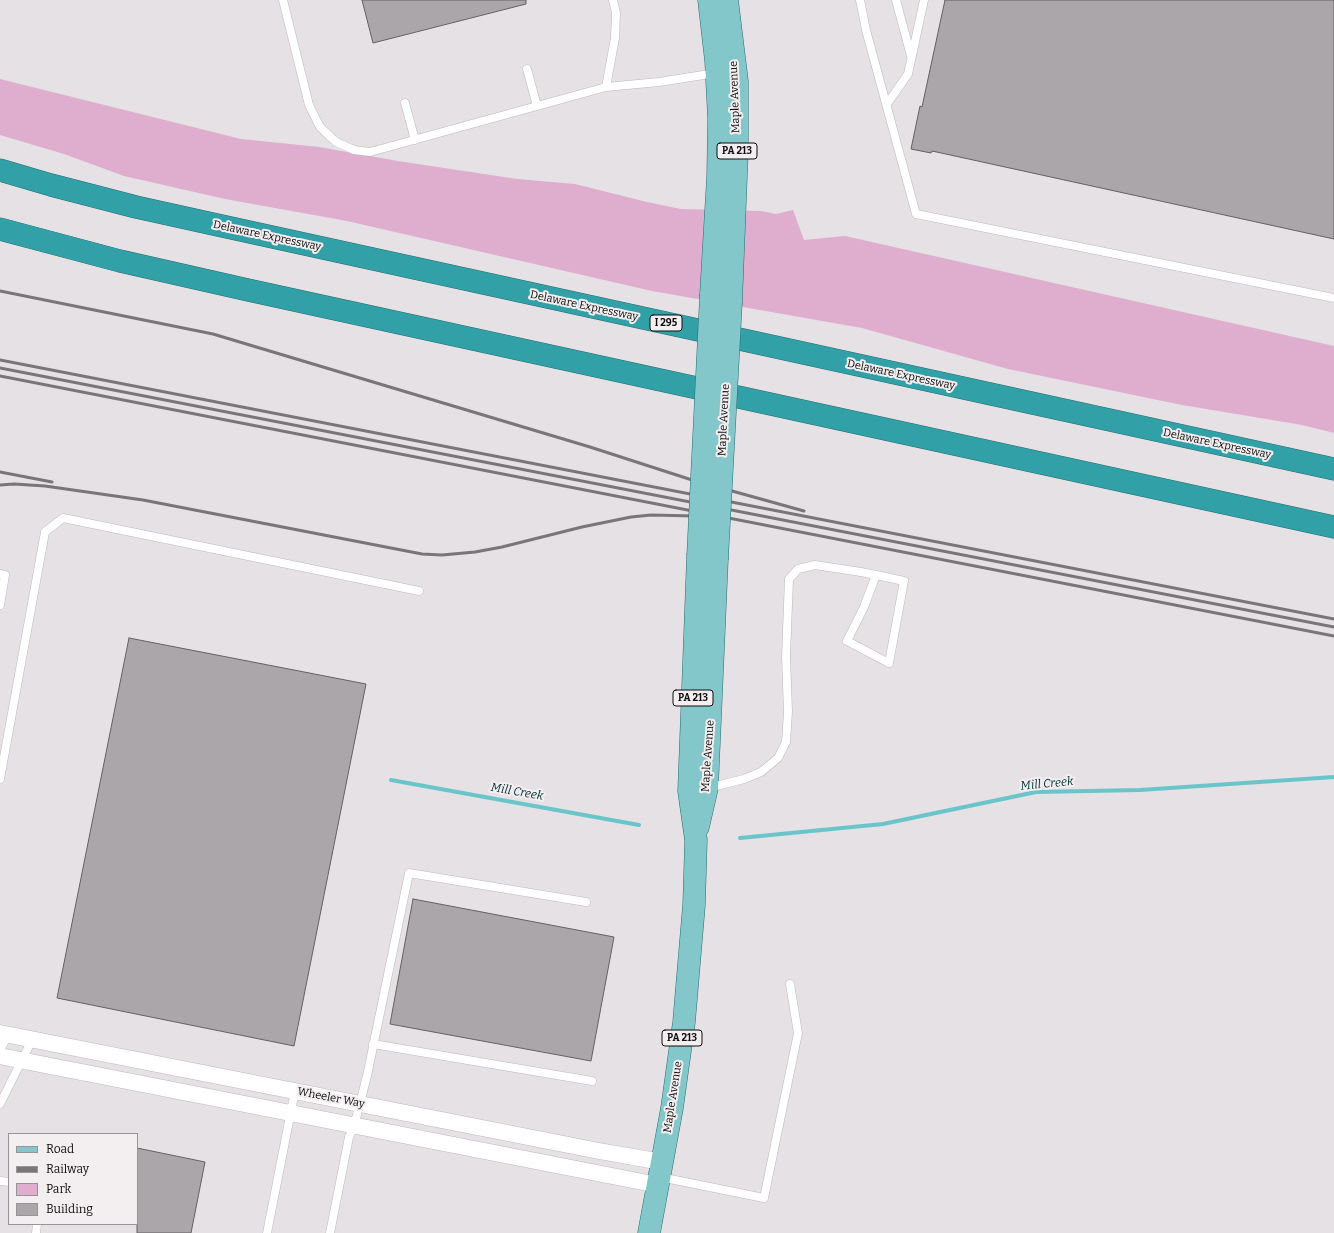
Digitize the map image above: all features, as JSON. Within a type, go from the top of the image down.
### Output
[{"type":"highway","name":"Delaware Expressway","points":[[0,170],[128,205],[1334,469]]},
{"type":"highway","points":[[0,229],[120,261],[248,290],[1334,526]]},
{"type":"main road","name":"Maple Avenue","points":[[709,0],[719,119],[718,178],[721,299]]},
{"type":"main road","name":"Maple Avenue","points":[[649,1233],[672,1108],[684,1022],[694,905],[696,840],[689,792],[708,557],[721,299],[737,151],[737,81],[727,0]]},
{"type":"main road","name":"Maple Avenue","points":[[696,840],[707,788],[708,557]]},
{"type":"street","name":"Wheeler Way","points":[[4,1034],[599,1151],[659,1175]]},
{"type":"street","name":"Wheeler Way","points":[[0,1056],[354,1126],[659,1175]]},
{"type":"lane","points":[[283,0],[309,105],[320,127],[336,142],[354,150],[365,152],[415,140],[606,87],[659,82],[716,73]]},
{"type":"lane","points":[[606,87],[615,38],[616,13],[613,0]]},
{"type":"lane","points":[[860,0],[866,30],[916,214],[1334,298]]},
{"type":"lane","points":[[896,0],[912,58]]},
{"type":"lane","points":[[887,104],[908,74],[924,0]]},
{"type":"lane","points":[[527,69],[536,106]]},
{"type":"lane","points":[[405,103],[415,140]]},
{"type":"lane","points":[[0,779],[45,532],[63,518],[420,591]]},
{"type":"lane","points":[[707,788],[744,779],[761,772],[778,758],[786,742],[788,712],[786,656],[789,580],[798,569],[815,565],[876,575],[904,581],[889,663],[847,641],[864,607],[876,575]]},
{"type":"lane","points":[[0,574],[5,575],[0,605]]},
{"type":"lane","points":[[330,1233],[349,1137],[354,1126],[360,1104],[374,1044],[409,873],[586,902]]},
{"type":"lane","points":[[659,1175],[764,1198],[798,1033],[790,984]]},
{"type":"lane","points":[[0,1050],[4,1034]]},
{"type":"lane","points":[[0,1104],[32,1040]]},
{"type":"lane","points":[[374,1044],[592,1081]]},
{"type":"lane","points":[[266,1233],[295,1091]]},
{"type":"green space","points":[[0,79],[241,139],[319,147],[398,161],[517,179],[575,184],[681,209],[761,211],[776,214],[793,210],[804,240],[845,236],[1334,346],[1334,433],[1302,425],[1182,405],[1008,369],[862,328],[652,291],[347,221],[225,199],[124,176],[64,154],[0,135]]},
{"type":"building","points":[[362,0],[526,0],[526,4],[373,43]]},
{"type":"building","points":[[945,0],[1334,0],[1334,239],[932,151],[931,153],[911,149],[920,106],[922,107]]},
{"type":"building","points":[[129,638],[366,684],[294,1046],[57,998]]},
{"type":"building","points":[[413,899],[614,937],[591,1061],[390,1024]]},
{"type":"building","points":[[138,1148],[205,1162],[191,1233],[137,1233]]},
{"type":"waterway","name":"Mill Creek","points":[[740,838],[883,824],[1036,792],[1140,790],[1334,777]]},
{"type":"waterway","name":"Mill Creek","points":[[391,780],[639,825]]},
{"type":"railway","points":[[0,291],[213,334],[590,447],[689,479],[804,511]]},
{"type":"railway","points":[[0,360],[1334,619]]},
{"type":"railway","points":[[0,368],[1334,627]]},
{"type":"railway","points":[[0,376],[1334,636]]},
{"type":"railway","points":[[0,472],[52,482]]},
{"type":"railway","points":[[0,485],[14,484],[45,486],[143,500],[422,554],[442,555],[475,552],[502,547],[582,527],[631,517],[651,515],[694,516]]}]
